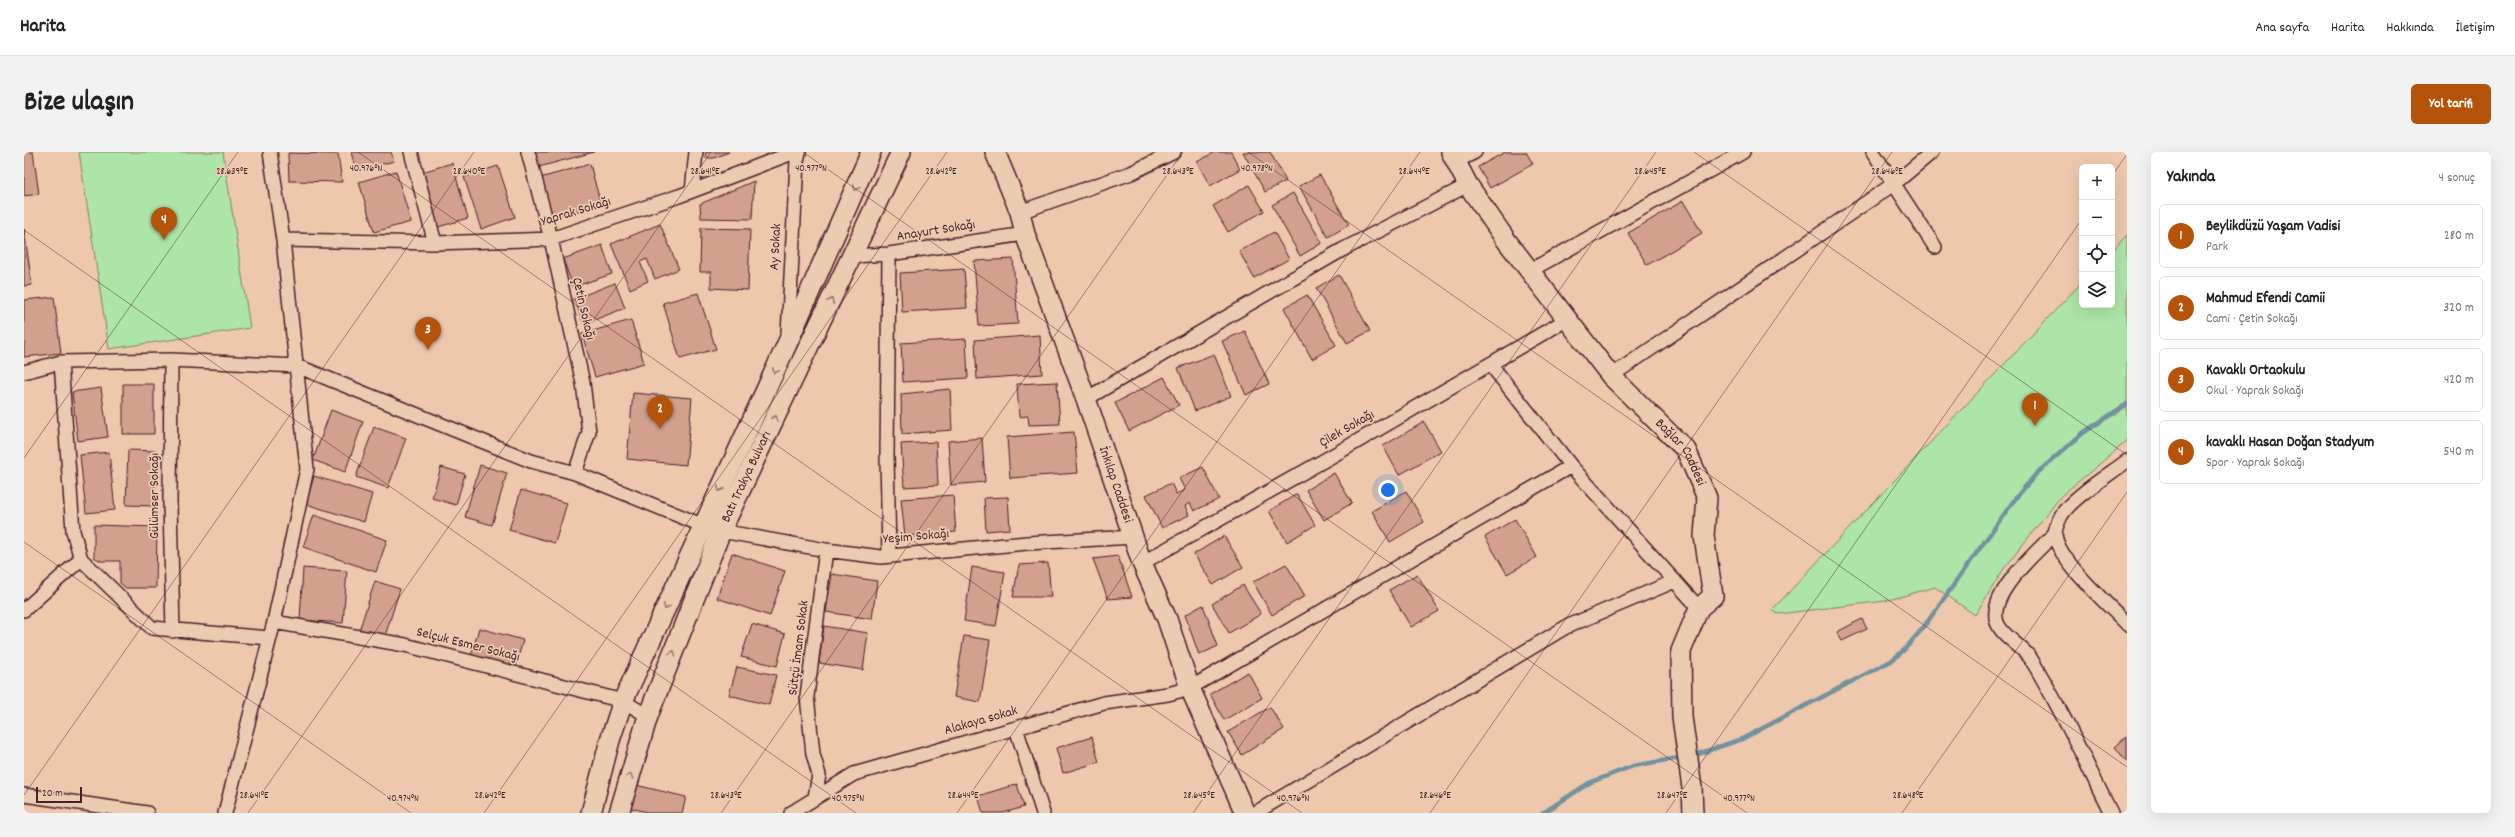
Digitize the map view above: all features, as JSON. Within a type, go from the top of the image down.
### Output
[{"type":"street","points":[[225,813],[274,622],[307,469],[283,240],[270,152]]},
{"type":"street","points":[[411,152],[435,243]]},
{"type":"street","name":"Çetin Sokağı","points":[[528,152],[551,240],[583,383],[589,432],[575,473]]},
{"type":"street","points":[[692,191],[696,152]]},
{"type":"street","name":"Yaprak Sokağı","points":[[283,240],[435,243],[551,240],[692,191],[795,152]]},
{"type":"street","name":"Ay Sokak","points":[[787,344],[797,161],[799,152]]},
{"type":"street","name":"Batı Trakya Bulvarı","points":[[591,813],[610,740],[624,701],[787,344],[871,152]]},
{"type":"street","name":"Batı Trakya Bulvarı","points":[[619,813],[648,716],[721,531],[901,152]]},
{"type":"street","name":"İnkılap Caddesi","points":[[995,152],[1020,212],[1025,234],[1086,399],[1142,563],[1167,619],[1190,688],[1245,813]]},
{"type":"street","points":[[1020,212],[1131,173],[1174,152]]},
{"type":"street","points":[[1453,157],[1475,152]]},
{"type":"street","points":[[1531,270],[1743,152]]},
{"type":"street","points":[[1873,152],[1935,247]]},
{"type":"street","points":[[1611,376],[1895,184],[1932,152]]},
{"type":"street","name":"Bağlar Caddesi","points":[[1453,157],[1468,185],[1506,240],[1531,270],[1566,320],[1611,376],[1686,450],[1707,498],[1704,536],[1713,596],[1699,608],[1681,651],[1682,717],[1692,788],[1693,813]]},
{"type":"street","points":[[1086,399],[1342,250],[1468,185]]},
{"type":"street","name":"Anayurt Sokağı","points":[[852,256],[889,254],[1025,234]]},
{"type":"street","points":[[889,254],[887,455],[889,556]]},
{"type":"street","name":"Çilek Sokağı","points":[[1142,563],[1491,365],[1566,320]]},
{"type":"street","name":"Yeşim Sokağı","points":[[24,372],[61,362],[171,360],[297,366],[531,461],[575,473],[704,526],[721,531],[826,550],[889,556],[1027,543],[1134,537]]},
{"type":"street","name":"Gülümser Sokağı","points":[[171,360],[170,504],[173,631]]},
{"type":"street","points":[[61,362],[73,531],[81,559],[152,628],[173,631],[269,638]]},
{"type":"street","points":[[1491,365],[1571,466],[1699,608]]},
{"type":"street","points":[[2111,813],[2048,687],[2028,653],[2002,631],[1996,619],[1998,601],[2014,576],[2055,533],[2062,515],[2084,494],[2127,461]]},
{"type":"street","name":"Alakaya sokak","points":[[791,813],[854,774],[1104,703],[1168,694],[1190,688],[1571,466]]},
{"type":"street","points":[[2055,533],[2061,552],[2084,581],[2127,623]]},
{"type":"street","name":"Sütçü İmam Sokak","points":[[815,797],[819,775],[813,754],[807,696],[826,550]]},
{"type":"street","points":[[24,610],[81,559]]},
{"type":"street","points":[[1255,813],[1566,627],[1675,581]]},
{"type":"street","name":"Selçuk Esmer Sokağı","points":[[274,622],[405,645],[624,701],[648,716]]},
{"type":"street","points":[[1016,728],[1043,813]]},
{"type":"street","points":[[24,794],[147,813]]},
{"type":"green space","points":[[79,152],[223,152],[250,328],[109,349]]},
{"type":"green space","points":[[2127,235],[2127,441],[2061,496],[2003,570],[1975,615],[1935,587],[1885,601],[1778,614],[1772,610],[2079,285],[2079,308],[2115,308],[2115,248]]},
{"type":"building","points":[[24,152],[33,152],[39,194],[24,196]]},
{"type":"building","points":[[351,152],[391,152],[394,161],[356,171]]},
{"type":"building","points":[[534,152],[594,152],[539,167]]},
{"type":"building","points":[[706,152],[729,152],[714,158],[705,158]]},
{"type":"building","points":[[1215,152],[1231,152],[1240,169],[1210,186],[1197,162]]},
{"type":"building","points":[[1243,152],[1270,152],[1286,181],[1265,192]]},
{"type":"building","points":[[1505,152],[1526,152],[1533,164],[1490,188],[1478,167]]},
{"type":"building","points":[[288,153],[338,154],[342,182],[289,181]]},
{"type":"building","points":[[452,163],[468,218],[435,228],[419,173]]},
{"type":"building","points":[[590,164],[601,205],[551,218],[540,178]]},
{"type":"building","points":[[498,166],[515,217],[481,229],[464,177]]},
{"type":"building","points":[[396,171],[411,222],[374,232],[359,182]]},
{"type":"building","points":[[1320,175],[1349,225],[1328,237],[1299,186]]},
{"type":"building","points":[[754,181],[752,219],[701,218],[700,204]]},
{"type":"building","points":[[1249,185],[1264,211],[1228,232],[1213,206]]},
{"type":"building","points":[[1293,193],[1322,243],[1300,256],[1272,205]]},
{"type":"building","points":[[1683,201],[1702,233],[1647,265],[1628,233]]},
{"type":"building","points":[[660,224],[679,269],[655,279],[647,259],[640,262],[648,281],[630,289],[611,244]]},
{"type":"building","points":[[701,228],[750,229],[748,290],[711,288],[711,272],[700,272]]},
{"type":"building","points":[[24,229],[32,285],[24,286]]},
{"type":"building","points":[[1274,232],[1289,259],[1254,278],[1239,251]]},
{"type":"building","points":[[602,245],[612,274],[573,287],[563,259]]},
{"type":"building","points":[[1013,259],[1018,324],[979,326],[974,261]]},
{"type":"building","points":[[964,269],[967,308],[902,312],[900,273]]},
{"type":"building","points":[[1339,275],[1370,331],[1347,343],[1316,288]]},
{"type":"building","points":[[615,283],[625,308],[584,324],[574,299]]},
{"type":"building","points":[[698,293],[716,349],[680,359],[663,303]]},
{"type":"building","points":[[1307,295],[1336,345],[1312,359],[1284,308]]},
{"type":"building","points":[[54,297],[61,353],[24,357],[24,300]]},
{"type":"building","points":[[631,320],[644,363],[595,377],[582,334]]},
{"type":"building","points":[[1245,331],[1269,384],[1246,395],[1222,341]]},
{"type":"building","points":[[1040,335],[1042,374],[977,379],[975,340]]},
{"type":"building","points":[[966,339],[968,378],[903,382],[901,343]]},
{"type":"building","points":[[1214,354],[1231,396],[1195,411],[1178,368]]},
{"type":"building","points":[[1164,377],[1179,405],[1129,431],[1115,403]]},
{"type":"building","points":[[1057,382],[1060,424],[1029,425],[1028,416],[1019,417],[1017,384]]},
{"type":"building","points":[[123,384],[154,384],[154,434],[123,434]]},
{"type":"building","points":[[101,388],[108,437],[78,441],[72,392]]},
{"type":"building","points":[[950,389],[952,430],[902,434],[901,394]]},
{"type":"building","points":[[633,393],[692,398],[686,465],[627,459]]},
{"type":"building","points":[[331,410],[363,422],[345,472],[313,460]]},
{"type":"building","points":[[1424,422],[1441,451],[1399,475],[1383,446]]},
{"type":"building","points":[[374,427],[406,438],[388,488],[356,477]]},
{"type":"building","points":[[1074,432],[1078,473],[1010,478],[1007,437]]},
{"type":"building","points":[[982,438],[985,482],[951,485],[948,441]]},
{"type":"building","points":[[936,442],[938,485],[904,487],[901,444]]},
{"type":"building","points":[[128,450],[156,451],[154,506],[126,505]]},
{"type":"building","points":[[109,452],[115,510],[86,513],[80,455]]},
{"type":"building","points":[[480,465],[507,473],[492,525],[465,517]]},
{"type":"building","points":[[441,467],[465,474],[456,505],[432,498]]},
{"type":"building","points":[[1203,467],[1219,499],[1194,511],[1190,503],[1185,506],[1189,515],[1162,528],[1146,495],[1171,483],[1176,494],[1185,490],[1179,478]]},
{"type":"building","points":[[1334,473],[1352,503],[1324,520],[1306,490]]},
{"type":"building","points":[[314,476],[372,494],[364,522],[306,504]]},
{"type":"building","points":[[521,490],[567,503],[555,543],[509,530]]},
{"type":"building","points":[[1406,491],[1424,522],[1390,542],[1372,511]]},
{"type":"building","points":[[1297,494],[1315,525],[1287,542],[1269,511]]},
{"type":"building","points":[[953,495],[956,532],[905,536],[901,499]]},
{"type":"building","points":[[1008,497],[1010,529],[986,531],[984,498]]},
{"type":"building","points":[[314,515],[387,540],[376,572],[303,547]]},
{"type":"building","points":[[1515,519],[1537,557],[1507,574],[1485,537]]},
{"type":"building","points":[[94,525],[157,527],[156,588],[126,588],[120,583],[120,561],[101,561],[94,557]]},
{"type":"building","points":[[1224,536],[1243,567],[1213,585],[1194,554]]},
{"type":"building","points":[[732,553],[785,571],[770,616],[717,598]]},
{"type":"building","points":[[1118,556],[1132,597],[1108,599],[1093,559]]},
{"type":"building","points":[[1048,563],[1051,597],[1013,597],[1019,565]]},
{"type":"building","points":[[1286,564],[1305,596],[1272,615],[1253,582]]},
{"type":"building","points":[[972,567],[1005,572],[996,626],[964,621]]},
{"type":"building","points":[[303,568],[347,571],[343,623],[300,620]]},
{"type":"building","points":[[832,574],[877,581],[872,619],[826,612]]},
{"type":"building","points":[[1417,574],[1439,611],[1411,627],[1389,590]]},
{"type":"building","points":[[375,581],[400,589],[384,639],[359,631]]},
{"type":"building","points":[[1243,585],[1261,614],[1229,633],[1212,604]]},
{"type":"building","points":[[1203,605],[1218,646],[1199,655],[1185,615]]},
{"type":"building","points":[[1862,619],[1867,629],[1842,641],[1837,632]]},
{"type":"building","points":[[752,624],[785,634],[777,666],[741,657]]},
{"type":"building","points":[[824,626],[868,633],[863,670],[819,663]]},
{"type":"building","points":[[479,628],[523,640],[515,669],[471,656]]},
{"type":"building","points":[[964,636],[990,640],[980,702],[954,697]]},
{"type":"building","points":[[737,667],[776,675],[769,705],[729,695]]},
{"type":"building","points":[[1248,672],[1262,698],[1224,720],[1210,694]]},
{"type":"building","points":[[1270,707],[1284,729],[1242,755],[1228,732]]},
{"type":"building","points":[[2127,736],[2127,762],[2115,747]]},
{"type":"building","points":[[1092,737],[1099,762],[1063,773],[1056,748]]},
{"type":"building","points":[[1017,784],[1024,807],[1003,813],[983,813],[978,796]]},
{"type":"building","points":[[636,785],[686,797],[682,813],[651,813],[631,808]]},
{"type":"waterway","points":[[1692,756],[1742,739],[1891,661],[1904,650],[1923,628],[2015,499],[2036,474],[2083,433],[2127,404]]},
{"type":"waterway","points":[[1543,813],[1589,783],[1633,766],[1684,757]]},
{"type":"place","name":"kavaklı Hasan Doğan Stadyum","points":[[164,240]]},
{"type":"place","name":"Kavaklı Ortaokulu","points":[[428,350]]},
{"type":"place","name":"Beylikdüzü Yaşam Vadisi","points":[[2035,426]]},
{"type":"place","name":"Mahmud Efendi Camii","points":[[660,429]]}]
